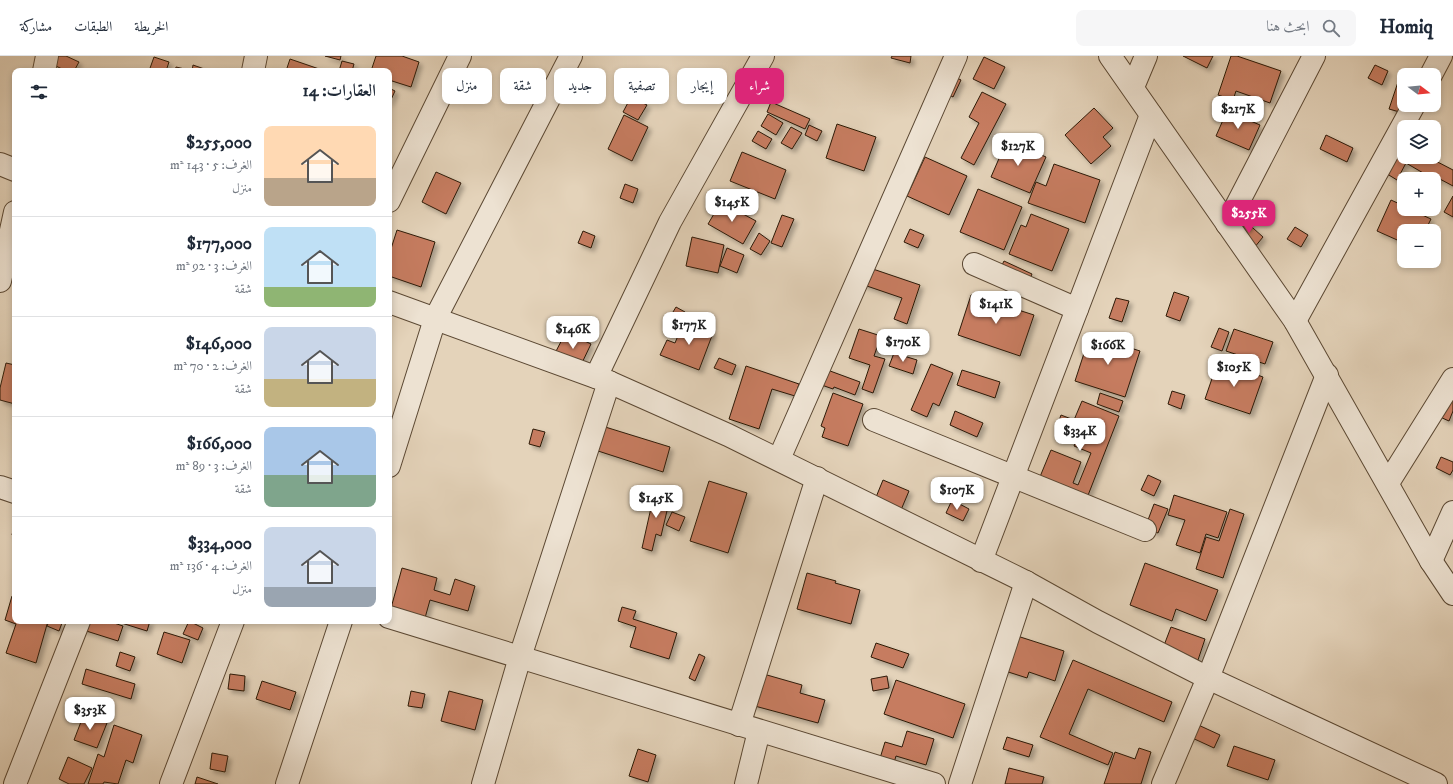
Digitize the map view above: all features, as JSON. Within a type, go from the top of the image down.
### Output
[{"type":"street","points":[[45,68],[47,56]]},
{"type":"street","points":[[254,68],[256,56]]},
{"type":"street","points":[[392,195],[460,56]]},
{"type":"street","points":[[392,456],[435,319],[571,56]]},
{"type":"street","points":[[483,784],[603,380],[670,222],[763,56]]},
{"type":"street","points":[[779,459],[956,56]]},
{"type":"street","points":[[1110,56],[1295,321],[1432,561],[1453,594]]},
{"type":"street","points":[[1133,87],[1146,56]]},
{"type":"street","points":[[1227,224],[1314,56]]},
{"type":"street","points":[[1435,68],[1441,56]]},
{"type":"street","points":[[1295,321],[1410,112]]},
{"type":"street","points":[[982,561],[1151,115]]},
{"type":"street","points":[[0,164],[12,169]]},
{"type":"street","points":[[0,280],[12,226]]},
{"type":"street","points":[[974,264],[1077,309]]},
{"type":"street","points":[[392,303],[603,380],[779,459],[1026,582],[1098,622],[1208,678],[1436,784]]},
{"type":"street","points":[[1162,784],[1208,678],[1327,375]]},
{"type":"street","points":[[1388,484],[1453,379]]},
{"type":"street","points":[[874,420],[1013,478],[1144,530]]},
{"type":"street","points":[[746,784],[749,728],[818,478]]},
{"type":"street","points":[[0,487],[12,491]]},
{"type":"street","points":[[1432,561],[1453,512]]},
{"type":"street","points":[[960,784],[1026,582]]},
{"type":"street","points":[[392,618],[934,784]]},
{"type":"street","points":[[15,784],[78,624]]},
{"type":"street","points":[[171,784],[232,624]]},
{"type":"street","points":[[287,784],[340,624]]},
{"type":"building","points":[[52,56],[66,56],[79,62],[76,68],[60,68],[48,62]]},
{"type":"building","points":[[325,56],[341,56],[340,60]]},
{"type":"building","points":[[376,56],[402,56],[419,62],[411,87],[392,81],[392,68],[372,68]]},
{"type":"building","points":[[892,56],[911,56],[910,63],[891,58]]},
{"type":"building","points":[[1183,56],[1213,56],[1207,68]]},
{"type":"building","points":[[1231,56],[1237,56],[1281,71],[1270,103],[1236,91],[1233,100],[1218,95]]},
{"type":"building","points":[[154,57],[169,62],[167,68],[150,68]]},
{"type":"building","points":[[984,57],[1005,67],[994,89],[973,79]]},
{"type":"building","points":[[290,59],[316,68],[287,68]]},
{"type":"building","points":[[342,61],[354,64],[353,68],[340,68]]},
{"type":"building","points":[[193,65],[202,68],[192,68]]},
{"type":"building","points":[[1375,65],[1388,71],[1382,85],[1368,78]]},
{"type":"building","points":[[951,75],[961,80],[953,97],[943,92]]},
{"type":"building","points":[[1397,85],[1397,111],[1389,109]]},
{"type":"building","points":[[392,90],[395,91],[392,98]]},
{"type":"building","points":[[982,92],[1006,104],[974,165],[961,158],[979,123],[969,117]]},
{"type":"building","points":[[627,104],[647,105],[638,120],[623,112]]},
{"type":"building","points":[[770,104],[776,104],[810,119],[805,129],[767,112]]},
{"type":"building","points":[[1094,108],[1113,128],[1103,137],[1111,146],[1091,164],[1065,135]]},
{"type":"building","points":[[1227,111],[1260,125],[1249,150],[1216,136]]},
{"type":"building","points":[[768,114],[783,123],[776,135],[761,126]]},
{"type":"building","points":[[624,115],[648,127],[632,161],[608,149]]},
{"type":"building","points":[[837,124],[876,137],[864,171],[826,158]]},
{"type":"building","points":[[809,125],[822,131],[817,141],[805,135]]},
{"type":"building","points":[[791,127],[802,133],[792,149],[781,143]]},
{"type":"building","points":[[758,131],[772,139],[766,149],[752,141]]},
{"type":"building","points":[[1326,135],[1353,148],[1347,162],[1320,149]]},
{"type":"building","points":[[1007,140],[1046,157],[1030,193],[991,177]]},
{"type":"building","points":[[742,152],[786,170],[775,199],[730,181]]},
{"type":"building","points":[[1397,154],[1397,164],[1405,164],[1401,172],[1397,172],[1397,180],[1384,172]]},
{"type":"building","points":[[925,157],[967,176],[949,215],[907,196]]},
{"type":"building","points":[[1054,164],[1100,180],[1085,223],[1028,203],[1036,182],[1046,186]]},
{"type":"building","points":[[1408,164],[1441,164],[1453,170],[1453,186],[1441,180],[1441,172],[1422,172]]},
{"type":"building","points":[[436,172],[461,183],[446,214],[422,202]]},
{"type":"building","points":[[625,184],[638,189],[633,203],[620,198]]},
{"type":"building","points":[[978,189],[1022,207],[1004,250],[960,232]]},
{"type":"building","points":[[1453,196],[1453,217],[1444,212]]},
{"type":"building","points":[[1391,200],[1397,203],[1397,216],[1424,216],[1431,219],[1428,224],[1397,224],[1397,240],[1377,231]]},
{"type":"building","points":[[721,202],[756,221],[743,244],[708,224]]},
{"type":"building","points":[[1031,214],[1069,229],[1052,271],[1009,254],[1021,225],[1026,227]]},
{"type":"building","points":[[782,215],[794,219],[782,247],[771,243]]},
{"type":"building","points":[[1244,220],[1263,237],[1254,248],[1234,231]]},
{"type":"building","points":[[1295,227],[1308,235],[1301,247],[1287,239]]},
{"type":"building","points":[[910,229],[924,235],[918,248],[904,242]]},
{"type":"building","points":[[397,230],[435,242],[421,287],[392,277],[392,246]]},
{"type":"building","points":[[583,231],[595,236],[591,248],[578,243]]},
{"type":"building","points":[[759,233],[770,241],[761,255],[750,249]]},
{"type":"building","points":[[692,237],[724,245],[718,273],[686,266]]},
{"type":"building","points":[[727,248],[744,255],[737,273],[720,266]]},
{"type":"building","points":[[1004,261],[1032,274],[1027,285],[999,271]]},
{"type":"building","points":[[867,267],[920,285],[907,324],[894,319],[902,298],[861,284]]},
{"type":"building","points":[[1174,292],[1189,297],[1180,321],[1166,316]]},
{"type":"building","points":[[971,295],[1034,315],[1020,356],[958,335]]},
{"type":"building","points":[[1116,298],[1129,301],[1122,322],[1109,318]]},
{"type":"building","points":[[676,307],[685,312],[673,332],[664,327]]},
{"type":"building","points":[[684,321],[713,333],[699,370],[660,355],[667,340],[675,343]]},
{"type":"building","points":[[1219,328],[1229,332],[1222,351],[1211,347]]},
{"type":"building","points":[[859,329],[881,336],[874,356],[885,359],[873,393],[862,389],[870,365],[849,358]]},
{"type":"building","points":[[1234,329],[1273,342],[1265,364],[1226,351]]},
{"type":"building","points":[[566,332],[591,344],[580,367],[554,355]]},
{"type":"building","points":[[1090,335],[1140,351],[1125,397],[1075,381]]},
{"type":"building","points":[[894,353],[917,360],[913,374],[889,366]]},
{"type":"building","points":[[719,358],[736,365],[732,375],[714,368]]},
{"type":"building","points":[[1218,361],[1263,377],[1250,414],[1205,399]]},
{"type":"building","points":[[6,363],[12,364],[12,403],[0,400],[0,388]]},
{"type":"building","points":[[931,364],[953,373],[939,406],[933,403],[927,417],[911,410]]},
{"type":"building","points":[[746,366],[799,384],[795,396],[772,389],[759,429],[729,419]]},
{"type":"building","points":[[822,368],[860,382],[855,395],[834,387],[833,389],[816,383]]},
{"type":"building","points":[[962,370],[1000,382],[995,398],[957,385]]},
{"type":"building","points":[[1172,391],[1185,395],[1181,409],[1168,404]]},
{"type":"building","points":[[833,393],[863,404],[848,446],[822,437],[825,428],[821,426]]},
{"type":"building","points":[[1100,393],[1123,401],[1119,412],[1097,404]]},
{"type":"building","points":[[1447,398],[1453,400],[1453,411],[1449,421],[1440,417]]},
{"type":"building","points":[[1082,401],[1119,416],[1085,503],[1037,484],[1051,450],[1081,462],[1073,483],[1078,485],[1091,453],[1074,446],[1079,434],[1057,426],[1061,415],[1074,420]]},
{"type":"building","points":[[955,411],[983,423],[977,437],[950,425]]},
{"type":"building","points":[[602,426],[670,447],[663,472],[595,450]]},
{"type":"building","points":[[533,429],[545,432],[540,447],[529,444]]},
{"type":"building","points":[[1441,457],[1453,462],[1453,470],[1450,475],[1436,468]]},
{"type":"building","points":[[1148,475],[1161,481],[1154,496],[1141,490]]},
{"type":"building","points":[[883,480],[909,491],[898,517],[872,507]]},
{"type":"building","points":[[709,481],[747,493],[728,553],[690,541]]},
{"type":"building","points":[[655,490],[671,494],[661,536],[656,534],[652,551],[642,548]]},
{"type":"building","points":[[1174,495],[1227,512],[1218,538],[1206,534],[1200,553],[1176,545],[1185,520],[1168,515]]},
{"type":"building","points":[[952,500],[969,509],[963,521],[946,513]]},
{"type":"building","points":[[1154,504],[1168,509],[1158,533],[1145,528]]},
{"type":"building","points":[[1230,509],[1244,514],[1223,578],[1196,569],[1206,537],[1219,541]]},
{"type":"building","points":[[672,512],[685,517],[679,531],[666,525]]},
{"type":"building","points":[[1145,563],[1218,590],[1206,621],[1176,609],[1172,621],[1130,605]]},
{"type":"building","points":[[402,568],[437,578],[434,590],[450,595],[455,579],[475,586],[468,611],[430,600],[425,618],[392,608]]},
{"type":"building","points":[[807,573],[836,581],[835,583],[860,590],[851,624],[797,609]]},
{"type":"building","points":[[12,596],[12,623],[5,620]]},
{"type":"building","points":[[622,607],[636,611],[633,619],[677,633],[669,659],[630,647],[636,627],[618,621]]},
{"type":"building","points":[[16,624],[47,624],[36,663],[6,653]]},
{"type":"building","points":[[48,624],[62,624],[59,631],[47,626]]},
{"type":"building","points":[[82,624],[117,624],[123,626],[118,641],[80,629]]},
{"type":"building","points":[[125,624],[149,624],[147,631]]},
{"type":"building","points":[[188,624],[195,624],[203,628],[198,640],[183,634]]},
{"type":"building","points":[[1171,627],[1205,639],[1198,660],[1163,648]]},
{"type":"building","points":[[164,632],[190,640],[182,663],[157,654]]},
{"type":"building","points":[[1011,634],[1064,651],[1055,681],[1029,672],[1027,678],[999,669]]},
{"type":"building","points":[[876,643],[909,654],[903,668],[871,657]]},
{"type":"building","points":[[120,652],[135,657],[130,671],[116,666]]},
{"type":"building","points":[[699,654],[705,657],[695,681],[689,678]]},
{"type":"building","points":[[1073,660],[1172,702],[1164,722],[1088,689],[1069,734],[1113,753],[1108,765],[1040,737]]},
{"type":"building","points":[[86,669],[135,684],[131,699],[82,684]]},
{"type":"building","points":[[760,673],[802,685],[800,693],[825,700],[818,723],[751,705]]},
{"type":"building","points":[[230,674],[245,676],[244,691],[228,689]]},
{"type":"building","points":[[887,676],[889,688],[873,691],[871,679]]},
{"type":"building","points":[[896,680],[965,704],[953,738],[884,714]]},
{"type":"building","points":[[262,681],[296,692],[290,710],[256,699]]},
{"type":"building","points":[[411,691],[425,694],[422,708],[408,706]]},
{"type":"building","points":[[449,691],[483,700],[475,730],[441,721]]},
{"type":"building","points":[[84,714],[107,723],[97,748],[74,740]]},
{"type":"building","points":[[1194,723],[1220,735],[1214,748],[1188,736]]},
{"type":"building","points":[[114,725],[142,735],[133,763],[126,760],[118,784],[104,782],[103,784],[88,784],[98,754],[104,757]]},
{"type":"building","points":[[907,731],[934,739],[926,765],[896,756],[891,773],[877,768],[885,742],[902,747]]},
{"type":"building","points":[[1007,737],[1033,745],[1029,757],[1003,749]]},
{"type":"building","points":[[1234,746],[1275,760],[1268,780],[1227,766]]},
{"type":"building","points":[[1139,748],[1151,752],[1141,784],[1104,784],[1115,752],[1135,759]]},
{"type":"building","points":[[638,749],[656,755],[648,782],[629,776]]},
{"type":"building","points":[[212,753],[228,756],[225,772],[210,769]]},
{"type":"building","points":[[68,757],[92,768],[84,784],[69,784],[59,779]]},
{"type":"building","points":[[1009,768],[1044,777],[1042,784],[1005,784]]},
{"type":"building","points":[[197,777],[218,784],[195,784]]}]
